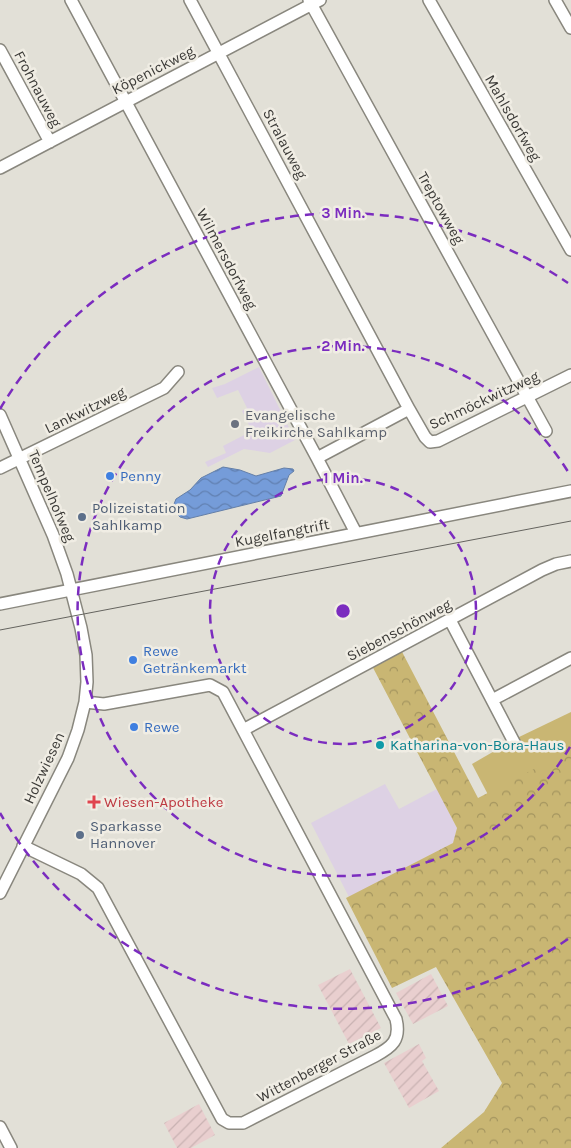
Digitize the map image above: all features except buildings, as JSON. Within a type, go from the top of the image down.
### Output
[{"type":"street","name":"Wilmersdorfweg","points":[[71,0],[356,533]]},
{"type":"street","name":"Stralauweg","points":[[190,0],[409,409]]},
{"type":"street","name":"Mahlsdorfweg","points":[[429,0],[571,250]]},
{"type":"street","points":[[555,0],[571,28]]},
{"type":"street","name":"Köpenickweg","points":[[0,168],[219,53],[313,1]]},
{"type":"street","name":"Treptowweg","points":[[313,1],[546,431]]},
{"type":"street","name":"Frohnauweg","points":[[0,50],[50,142]]},
{"type":"street","name":"Lankwitzweg","points":[[0,468],[164,388],[178,372]]},
{"type":"street","name":"Schmöckwitzweg","points":[[317,458],[409,409],[425,438],[430,442],[438,441],[571,375]]},
{"type":"street","name":"Tempelhofweg","points":[[0,415],[53,535],[72,590]]},
{"type":"street","name":"Kugelfangtrift","points":[[0,604],[571,492]]},
{"type":"street","name":"Siebenschönweg","points":[[243,730],[542,570],[556,564],[571,561]]},
{"type":"street","name":"Holzwiesen","points":[[0,893],[68,758],[85,702],[87,682],[86,655],[72,590]]},
{"type":"street","points":[[450,620],[515,744]]},
{"type":"street","points":[[492,700],[571,658]]},
{"type":"street","name":"Wittenberger Straße","points":[[23,846],[81,874],[98,888],[222,1119],[229,1123],[244,1123],[386,1050],[394,1043],[398,1030],[396,1020],[223,692],[210,685],[104,704],[85,702]]},
{"type":"street","points":[[0,1126],[11,1148]]},
{"type":"shaded area","points":[[259,367],[295,440],[270,453],[244,449],[208,467],[205,462],[226,453],[223,446],[252,431],[242,411],[247,408],[238,390],[217,398],[212,388],[225,384]]},
{"type":"shaded area","points":[[385,784],[399,809],[437,789],[457,828],[453,843],[349,897],[311,823]]},
{"type":"shaded area","points":[[350,969],[381,1028],[349,1044],[318,985]]},
{"type":"shaded area","points":[[431,974],[448,1006],[413,1024],[396,993]]},
{"type":"shaded area","points":[[419,1044],[426,1058],[422,1061],[439,1091],[409,1108],[384,1063]]},
{"type":"shaded area","points":[[199,1104],[215,1135],[191,1148],[177,1148],[164,1123]]},
{"type":"green space","points":[[399,646],[478,798],[571,750],[571,1148],[441,1148],[484,1112],[502,1083],[436,967],[392,988],[346,898],[453,843],[457,828],[370,662]]},
{"type":"green space","points":[[571,712],[571,882],[541,896],[472,764],[517,738]]},
{"type":"water","points":[[223,467],[240,470],[256,476],[284,468],[293,469],[294,471],[289,475],[281,496],[187,519],[180,517],[176,513],[174,504],[176,499],[190,490],[201,478]]},
{"type":"tram line","points":[[0,630],[571,521]]},
{"type":"place","name":"Evangelische Freikirche Sahlkamp","points":[[235,424]]},
{"type":"place","name":"Penny","points":[[110,476]]},
{"type":"place","name":"Polizeistation Sahlkamp","points":[[82,517]]},
{"type":"place","name":"Rewe Getränkemarkt","points":[[133,660]]},
{"type":"place","name":"Rewe","points":[[134,727]]},
{"type":"place","name":"Katharina-von-Bora-Haus","points":[[380,745]]},
{"type":"place","name":"Wiesen-Apotheke","points":[[94,802]]},
{"type":"place","name":"Sparkasse Hannover","points":[[80,835]]}]
